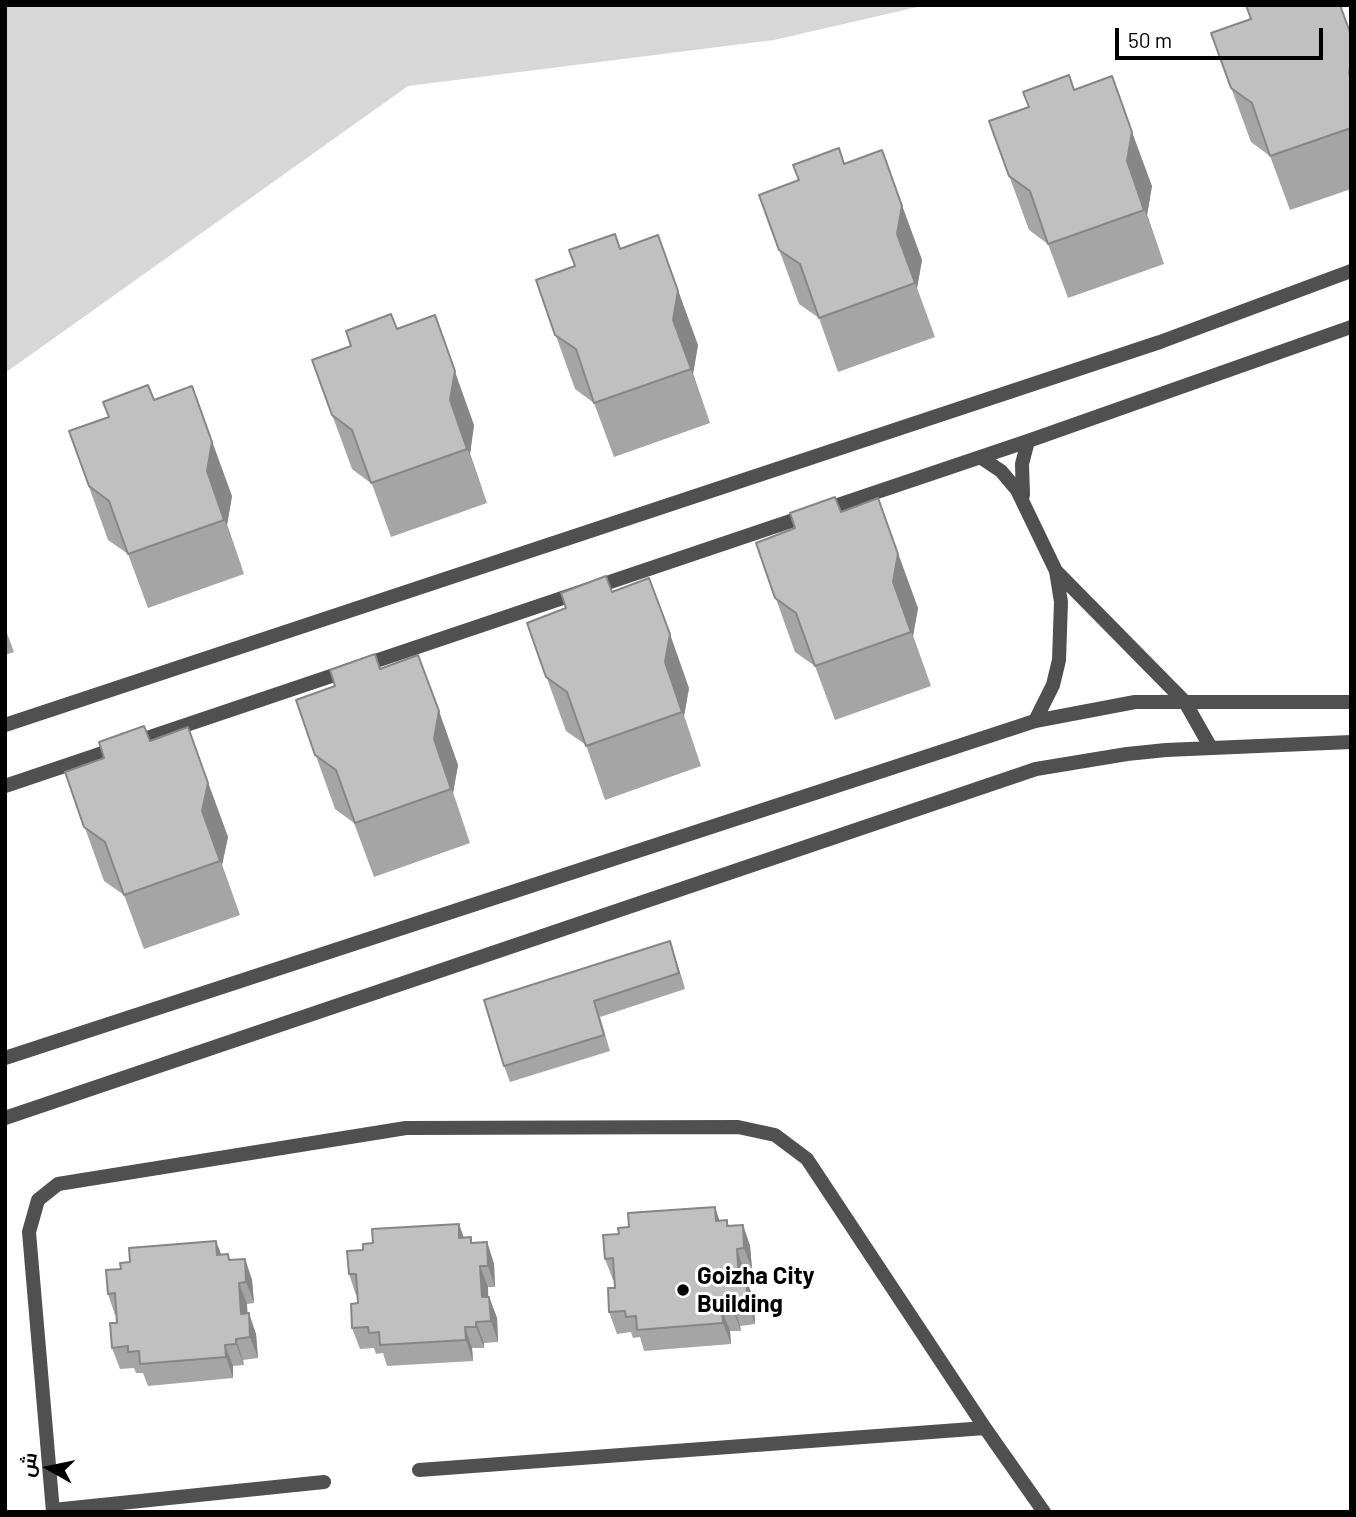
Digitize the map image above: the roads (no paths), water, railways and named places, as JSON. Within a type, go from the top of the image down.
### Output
[{"type":"street","points":[[5,725],[1160,342],[1351,271]]},
{"type":"street","points":[[5,786],[1028,441],[1351,327]]},
{"type":"street","points":[[1023,500],[1022,464],[1028,441]]},
{"type":"street","points":[[981,457],[1010,480],[1023,500],[1056,571],[1061,602],[1059,660],[1053,685],[1035,721]]},
{"type":"street","points":[[1056,571],[1185,702],[1210,748]]},
{"type":"street","points":[[5,1058],[1035,721],[1135,702],[1351,702]]},
{"type":"street","points":[[5,1118],[1036,769],[1127,754],[1351,742]]},
{"type":"street","points":[[324,1482],[53,1511],[29,1232],[38,1200],[58,1184],[407,1128],[738,1127],[775,1135],[807,1159],[985,1428],[1044,1512]]},
{"type":"street","points":[[419,1470],[985,1428]]},
{"type":"place","name":"Goizha City Building","points":[[683,1290]]}]
